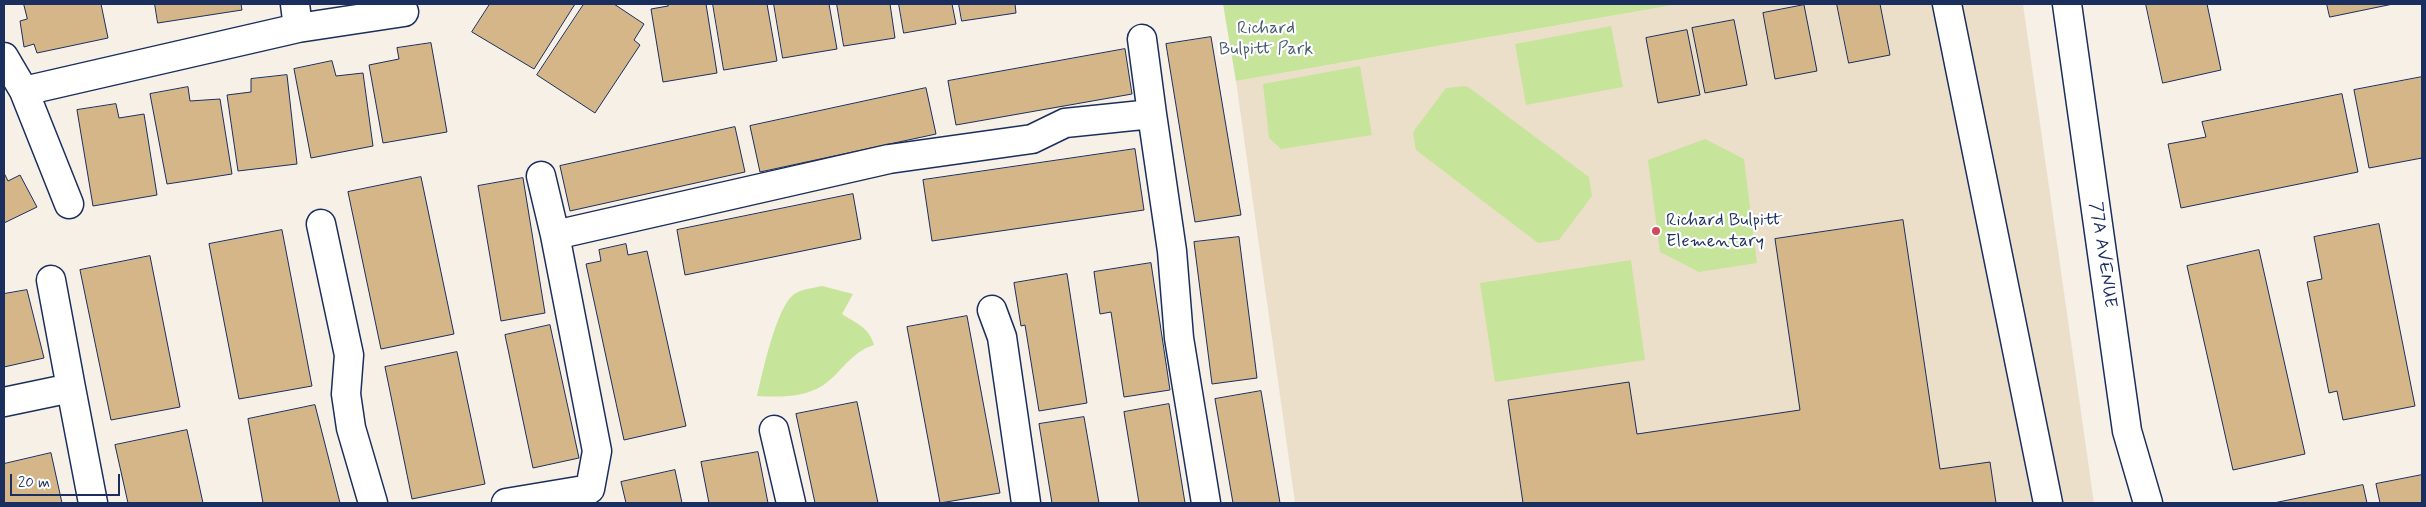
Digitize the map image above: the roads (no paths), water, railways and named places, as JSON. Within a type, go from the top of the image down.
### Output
[{"type":"street","points":[[1946,4],[2048,503]]},
{"type":"street","name":"77A AVENUE","points":[[2067,4],[2127,431],[2148,503]]},
{"type":"street","points":[[24,91],[296,16],[404,12]]},
{"type":"street","points":[[1142,39],[1172,251],[1179,338],[1206,503]]},
{"type":"street","points":[[4,58],[24,91],[69,204]]},
{"type":"street","points":[[555,235],[889,159],[1032,139],[1066,123],[1152,114]]},
{"type":"street","points":[[506,503],[593,496],[597,451],[555,235],[541,176]]},
{"type":"street","points":[[321,224],[349,355],[346,394],[351,428],[373,503]]},
{"type":"street","points":[[51,280],[93,503]]},
{"type":"street","points":[[992,310],[1002,337],[1026,503]]},
{"type":"street","points":[[4,402],[71,388]]},
{"type":"street","points":[[774,430],[790,503]]},
{"type":"street","points":[[2127,431],[2130,503]]},
{"type":"place","name":"Richard Bulpitt Elementary","points":[[1656,231]]},
{"type":"park label","name":"Richard Bulpitt Park","points":[[1266,39]]}]
